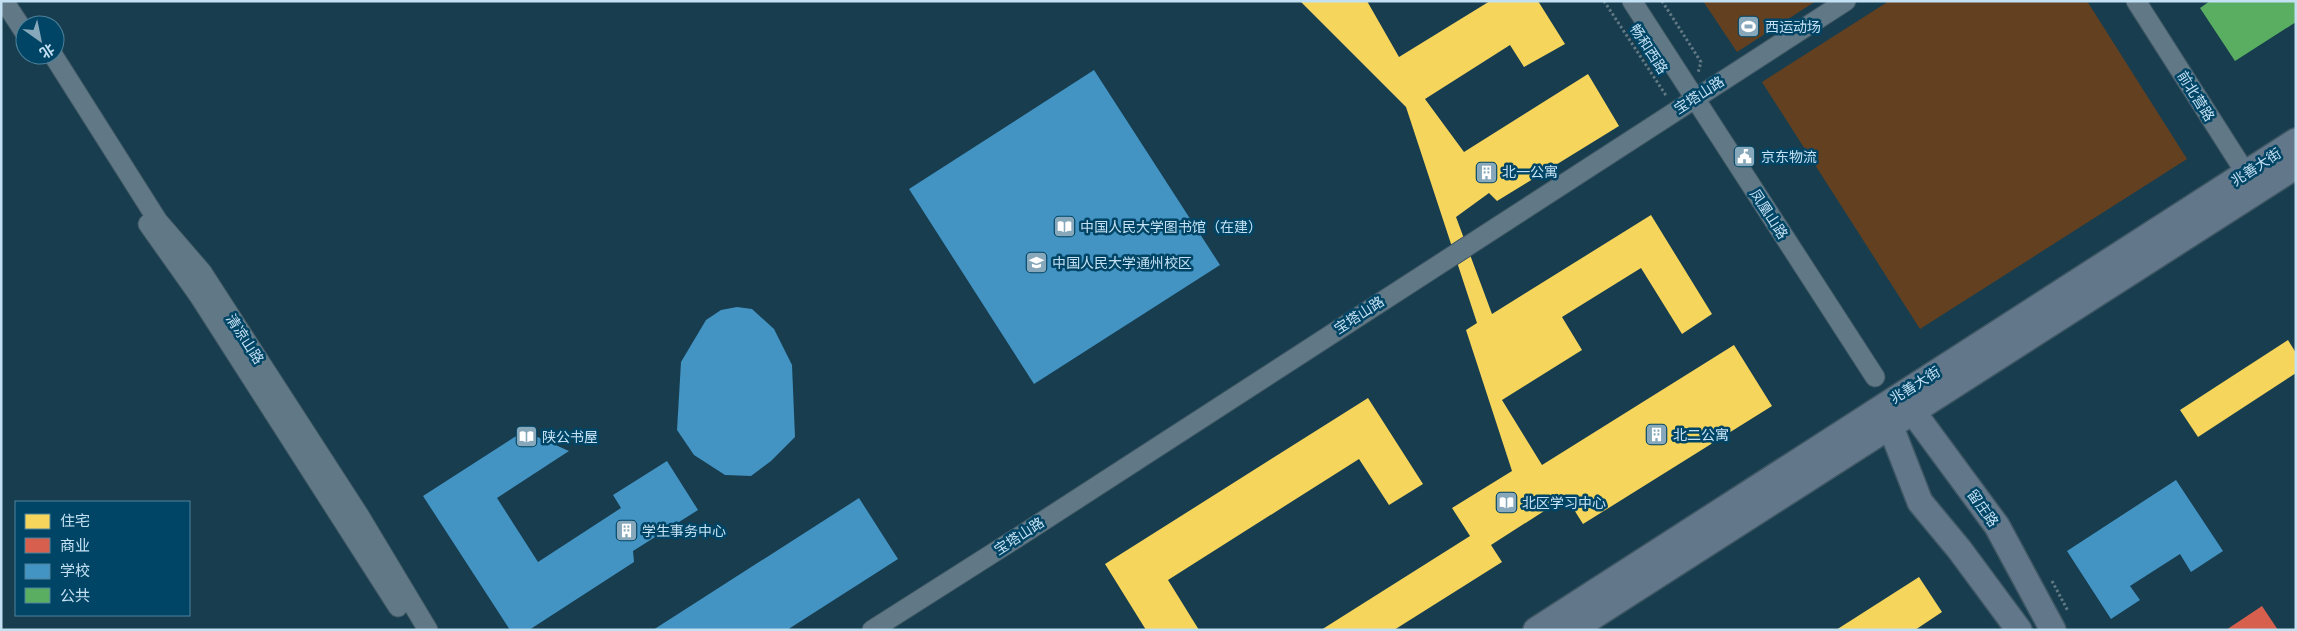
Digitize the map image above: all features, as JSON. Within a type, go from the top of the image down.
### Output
[{"type":"main road","name":"兆善大街","points":[[1536,630],[1896,409],[2251,182],[2296,141]]},
{"type":"main road","name":"兆善大街","points":[[2251,182],[2296,166]]},
{"type":"main road","name":"兆善大街","points":[[1572,630],[1896,409]]},
{"type":"main road","points":[[1896,409],[1920,502],[1959,549],[2019,630]]},
{"type":"main road","name":"留庄路","points":[[1896,409],[1997,526],[2053,630]]},
{"type":"street","points":[[4,1],[15,18]]},
{"type":"street","points":[[19,1],[28,15]]},
{"type":"street","name":"凤凰山路","points":[[1632,1],[1874,376]]},
{"type":"street","name":"宝塔山路","points":[[872,630],[1846,1]]},
{"type":"street","name":"前北营路","points":[[2136,1],[2251,182]]},
{"type":"street","name":"清凉山路","points":[[45,65],[153,232],[198,296],[413,630]]},
{"type":"street","name":"清凉山路","points":[[60,65],[158,221],[202,272],[359,515],[428,630]]},
{"type":"path","name":"畅和西路","points":[[1604,1],[1676,110]]},
{"type":"path","points":[[1662,1],[1701,62],[1694,98]]},
{"type":"shaded area","name":"西运动场","points":[[1703,1],[1816,1],[1737,52]]},
{"type":"shaded area","points":[[1889,1],[2087,1],[2187,159],[1920,329],[1762,82]]},
{"type":"building: 住宅","name":"北二公寓","points":[[1300,1],[1367,1],[1399,57],[1490,1],[1538,1],[1565,44],[1524,67],[1510,45],[1425,99],[1464,152],[1588,74],[1619,126],[1497,201],[1489,193],[1456,217],[1492,314],[1651,215],[1712,314],[1682,334],[1641,268],[1562,317],[1582,350],[1502,400],[1542,465],[1734,345],[1772,406],[1583,524],[1566,497],[1491,545],[1502,562],[1394,630],[1321,630],[1470,536],[1452,508],[1512,471],[1466,330],[1477,323],[1406,107]]},
{"type":"building: 住宅","points":[[2288,340],[2296,353],[2296,373],[2198,437],[2180,410]]},
{"type":"building: 住宅","points":[[1368,398],[1423,484],[1389,505],[1359,459],[1168,580],[1199,630],[1146,630],[1105,564]]},
{"type":"building: 住宅","points":[[1919,577],[1942,612],[1915,630],[1836,630]]},
{"type":"building: 商业","points":[[2262,606],[2278,630],[2226,630]]},
{"type":"building: 学校","name":"中国人民大学图书馆（在建）","points":[[1094,70],[1220,265],[1034,384],[909,189]]},
{"type":"building: 学校","points":[[737,307],[752,309],[774,329],[792,365],[795,437],[771,461],[751,476],[725,475],[694,455],[677,430],[681,362],[706,320],[721,310]]},
{"type":"building: 学校","name":"学生事务中心","points":[[524,431],[569,451],[497,498],[538,562],[621,508],[613,495],[667,461],[698,510],[633,551],[634,562],[529,630],[510,630],[423,496]]},
{"type":"building: 学校","points":[[2176,480],[2223,551],[2191,572],[2180,554],[2130,586],[2140,600],[2111,619],[2067,551]]},
{"type":"building: 学校","points":[[859,498],[898,559],[787,630],[653,630]]},
{"type":"building: 公共","points":[[2210,1],[2296,1],[2296,22],[2235,61],[2200,8]]},
{"type":"place","name":"西运动场","points":[[1749,27]]},
{"type":"place","name":"京东物流","points":[[1745,157]]},
{"type":"place","name":"北一公寓","points":[[1486,172]]},
{"type":"place","name":"中国人民大学图书馆（在建）","points":[[1064,227]]},
{"type":"place","name":"中国人民大学通州校区","points":[[1036,263]]},
{"type":"place","name":"北二公寓","points":[[1657,435]]},
{"type":"place","name":"陕公书屋","points":[[526,437]]},
{"type":"place","name":"北区学习中心","points":[[1506,503]]},
{"type":"place","name":"学生事务中心","points":[[626,531]]}]
